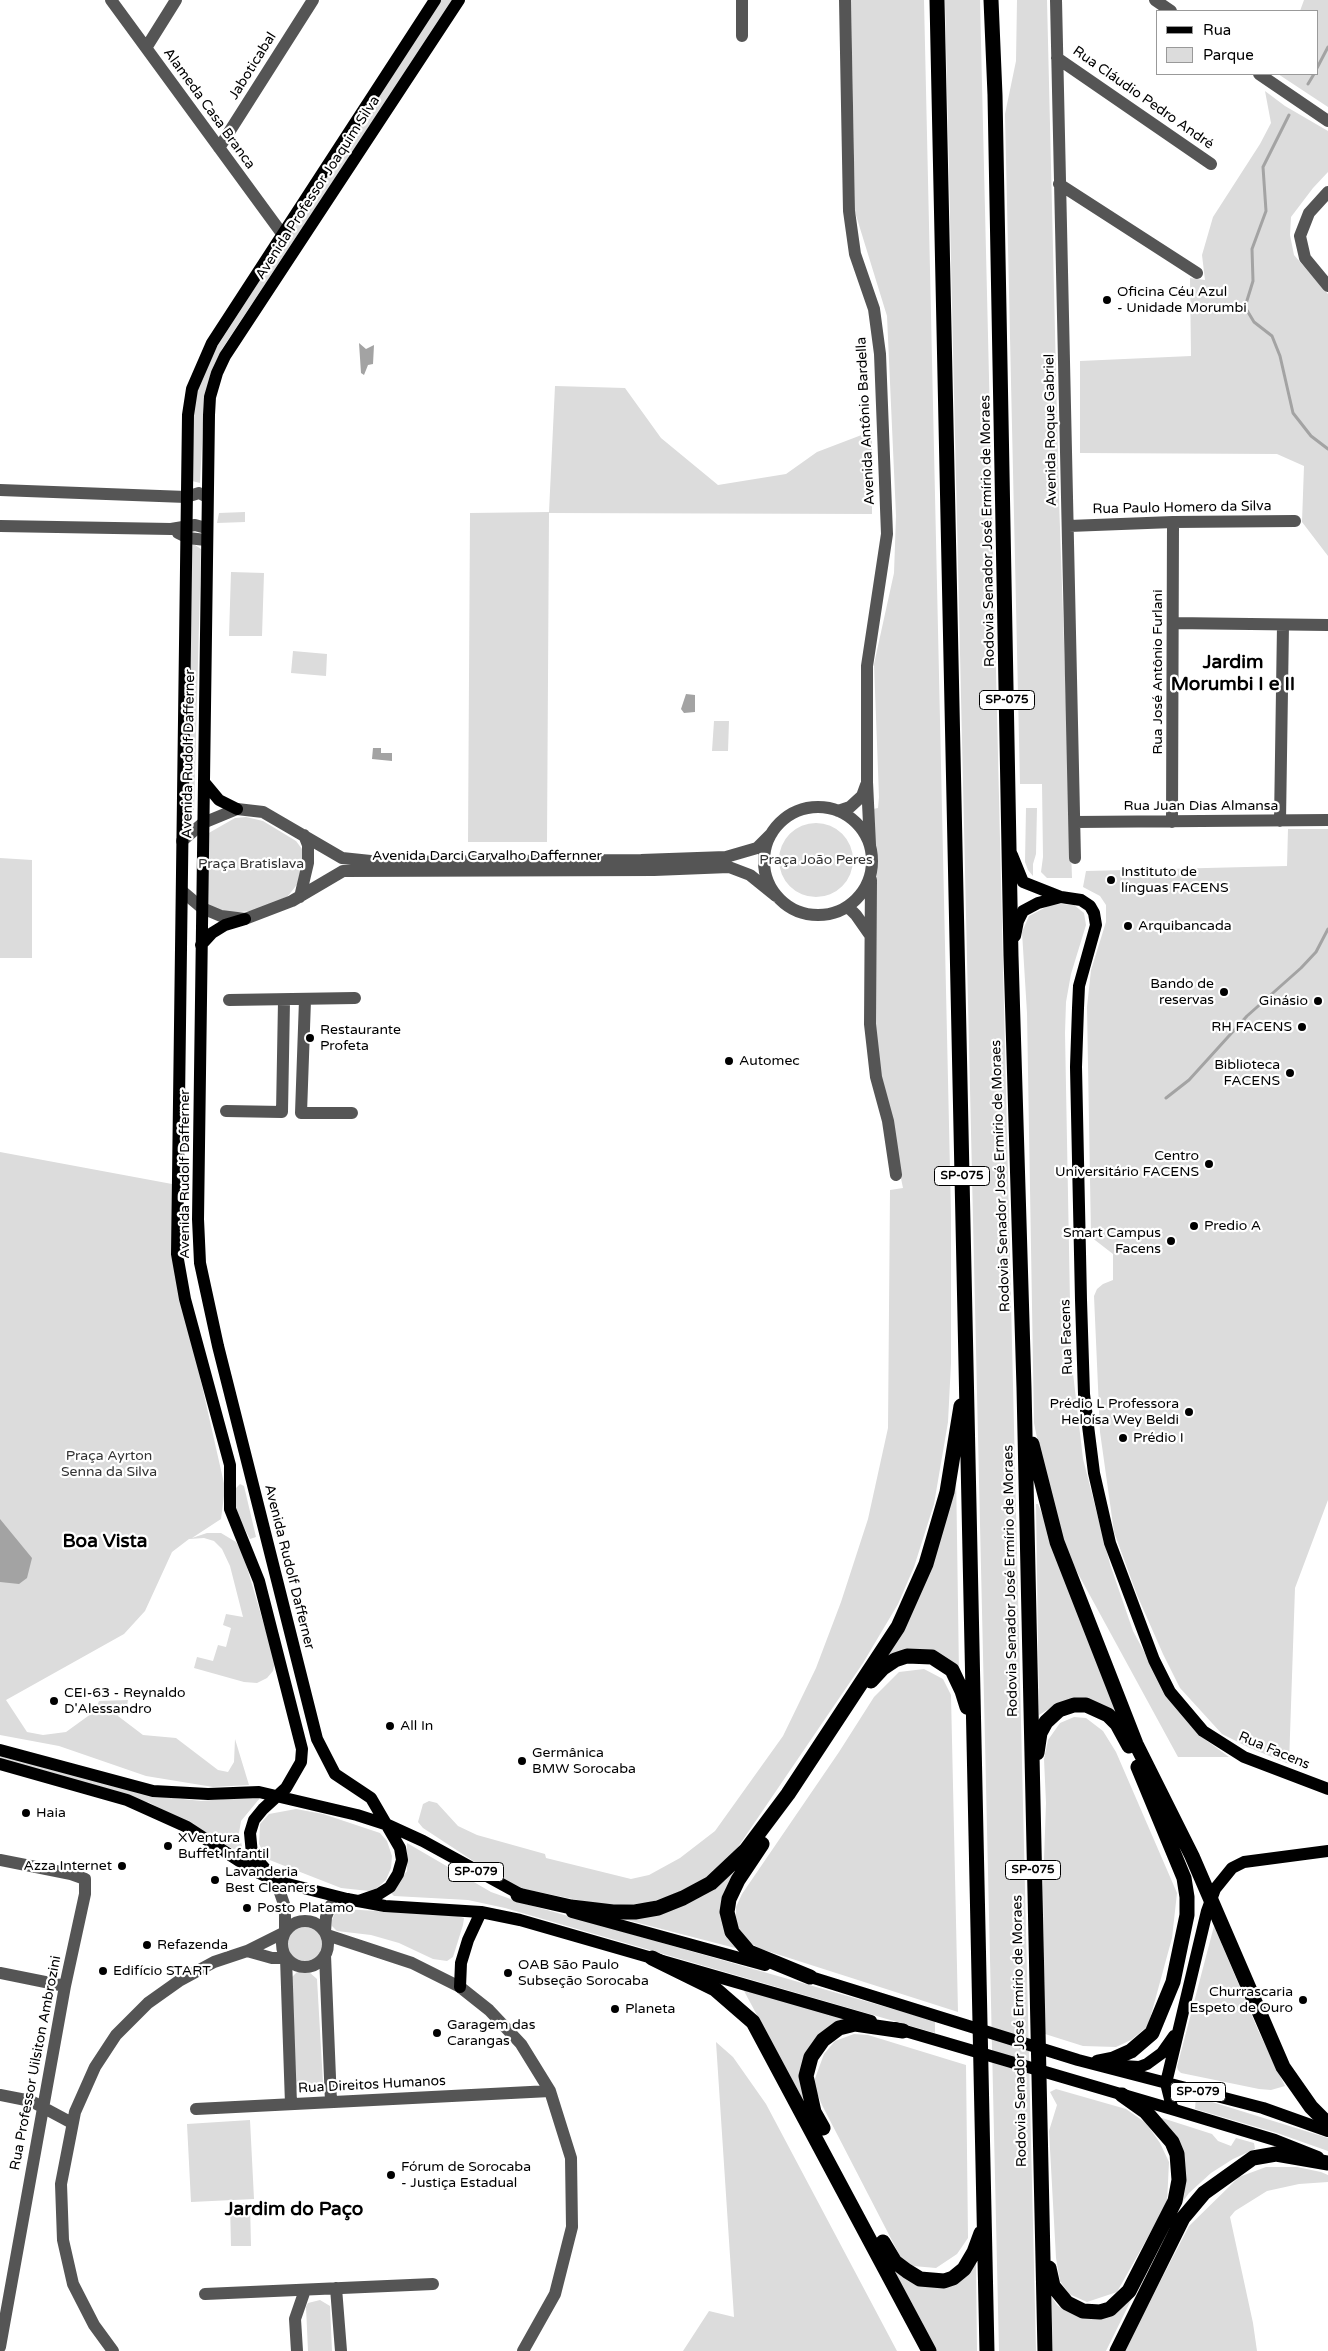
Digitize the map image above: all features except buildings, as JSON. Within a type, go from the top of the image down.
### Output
[{"type":"highway","name":"SP-075","points":[[937,0],[987,2351]]},
{"type":"highway","name":"Rodovia Senador José Ermírio de Moraes","points":[[991,0],[998,204],[1011,956],[1024,1388],[1031,1812],[1045,2351]]},
{"type":"highway","points":[[518,1895],[571,1906],[613,1912],[635,1912],[674,1901],[711,1883],[746,1850],[788,1794],[898,1627],[926,1564],[947,1492],[967,1365]]},
{"type":"highway","points":[[1024,1388],[1034,1460],[1057,1542],[1136,1744],[1192,1856],[1283,2067],[1311,2107],[1328,2124]]},
{"type":"highway","points":[[810,1977],[759,1957],[740,1944],[732,1932],[728,1921],[729,1899],[738,1880],[872,1679],[895,1660],[907,1656],[932,1657],[946,1665],[956,1676],[967,1704],[973,1763]]},
{"type":"highway","points":[[1031,1812],[1038,1744],[1040,1733],[1046,1722],[1060,1710],[1074,1705],[1086,1705],[1099,1709],[1117,1724],[1129,1746],[1184,1878],[1187,1915],[1183,1942],[1173,1982],[1157,2025],[1139,2046],[1113,2059],[1098,2062]]},
{"type":"highway","points":[[652,1958],[715,1988],[753,2022],[929,2351]]},
{"type":"highway","points":[[904,2031],[855,2024],[838,2028],[823,2040],[811,2057],[806,2076],[814,2112],[888,2251],[895,2262],[907,2271],[920,2279],[932,2281],[953,2278],[964,2269],[974,2252],[985,2222]]},
{"type":"highway","points":[[1042,2241],[1053,2286],[1067,2303],[1082,2311],[1100,2312],[1115,2306],[1129,2291],[1169,2215],[1175,2201],[1179,2180],[1177,2154],[1172,2142],[1146,2112],[1122,2095]]},
{"type":"highway","points":[[1117,2351],[1183,2218],[1204,2192],[1253,2158],[1276,2154],[1328,2162]]},
{"type":"main road","name":"Avenida Professor Joaquim Silva","points":[[192,389],[212,343],[435,0]]},
{"type":"main road","name":"Avenida Professor Joaquim Silva","points":[[210,396],[217,374],[228,352],[459,0]]},
{"type":"main road","name":"Avenida Rudolf Dafferner","points":[[192,389],[188,415],[186,497],[188,538],[177,1254],[185,1300],[230,1465],[230,1509],[259,1581],[302,1749],[300,1762],[286,1788],[266,1807]]},
{"type":"main road","name":"Avenida Rudolf Dafferner","points":[[210,396],[206,534],[201,945],[198,1219],[200,1263],[207,1301],[317,1739],[335,1774],[371,1798],[388,1825]]},
{"type":"main road","points":[[204,782],[219,800],[237,809]]},
{"type":"main road","name":"Rua Facens","points":[[1009,840],[1014,862],[1021,878],[1061,897],[1081,900],[1090,906],[1094,913],[1096,925],[1079,986],[1078,1008],[1076,1067],[1081,1300],[1084,1394],[1094,1473],[1110,1543],[1154,1660],[1170,1692],[1203,1731],[1244,1757],[1326,1788]]},
{"type":"main road","name":"Rua Facens","points":[[1011,956],[1018,921],[1023,911],[1038,903],[1061,897]]},
{"type":"main road","points":[[201,945],[212,933],[225,925],[245,919]]},
{"type":"main road","points":[[229,1491],[233,1478],[237,1476],[244,1477],[252,1484]]},
{"type":"main road","points":[[241,1538],[251,1544],[266,1538]]},
{"type":"main road","name":"SP-079","points":[[0,1750],[154,1791],[208,1794],[259,1792],[326,1806],[388,1825],[423,1841],[518,1895],[556,1908],[810,1977],[1070,2057],[1263,2108],[1328,2131]]},
{"type":"main road","name":"SP-079","points":[[0,1764],[127,1800],[187,1827],[253,1870],[276,1881],[386,1906],[481,1912],[520,1920],[904,2031],[945,2041],[1275,2140],[1328,2162]]},
{"type":"main road","points":[[276,1881],[252,1854],[250,1833],[254,1820],[266,1807],[294,1800]]},
{"type":"main road","points":[[353,1900],[379,1894],[390,1887],[398,1874],[402,1860],[400,1848],[388,1825]]},
{"type":"main road","points":[[1175,2110],[1172,2107],[1166,2083],[1207,1911],[1215,1889],[1221,1879],[1232,1868],[1260,1858],[1328,1850]]},
{"type":"main road","points":[[460,1988],[461,1963],[468,1940],[481,1912]]},
{"type":"main road","points":[[1070,2057],[1128,2068],[1147,2064],[1167,2048],[1179,2025]]},
{"type":"street","name":"Alameda Casa Branca","points":[[111,0],[283,235]]},
{"type":"street","points":[[146,48],[176,0]]},
{"type":"street","name":"Jaboticabal","points":[[219,148],[313,0]]},
{"type":"street","points":[[742,0],[742,36]]},
{"type":"street","name":"Avenida Antônio Bardella","points":[[845,0],[849,211],[855,254],[874,309],[880,354],[887,534],[867,666],[867,782],[870,845]]},
{"type":"street","name":"Avenida Roque Gabriel","points":[[1056,0],[1075,858]]},
{"type":"street","points":[[1155,0],[1169,10]]},
{"type":"street","name":"Rua Cláudio Pedro André","points":[[1057,58],[1211,164]]},
{"type":"street","points":[[1260,75],[1328,121]]},
{"type":"street","points":[[1059,184],[1197,273]]},
{"type":"street","points":[[1328,192],[1309,213],[1300,236],[1305,258],[1328,286]]},
{"type":"street","points":[[0,490],[186,497],[199,492],[207,497]]},
{"type":"street","name":"Rua Paulo Homero da Silva","points":[[1069,526],[1173,522],[1296,521]]},
{"type":"street","name":"Rua José Antônio Furlani","points":[[1172,822],[1173,522]]},
{"type":"street","points":[[0,526],[171,529],[195,524],[206,534]]},
{"type":"street","points":[[171,529],[188,538],[206,534]]},
{"type":"street","points":[[1173,623],[1328,625]]},
{"type":"street","points":[[1280,821],[1284,625]]},
{"type":"street","points":[[838,810],[850,807],[862,796],[867,782]]},
{"type":"street","points":[[871,872],[867,885],[848,907],[826,914],[802,913],[788,907],[776,896],[768,882],[764,865],[765,848],[772,833],[782,821],[794,812],[808,808],[824,807],[838,810],[858,825],[870,845],[871,872],[870,1024],[875,1068],[888,1120],[896,1175]]},
{"type":"street","name":"Avenida Darci Carvalho Daffernner","points":[[182,840],[203,823],[237,809],[264,812],[342,858],[380,862],[729,867],[750,875],[776,896]]},
{"type":"street","name":"Rua Juan Dias Almansa","points":[[1075,822],[1328,820]]},
{"type":"street","name":"Avenida Darci Carvalho Daffernner","points":[[202,908],[221,916],[245,919],[272,910],[300,897],[343,871],[591,865],[726,857],[757,848],[772,833]]},
{"type":"street","points":[[300,897],[308,863],[308,845],[304,835]]},
{"type":"street","points":[[182,891],[202,908]]},
{"type":"street","points":[[848,907],[870,935]]},
{"type":"street","points":[[228,1000],[284,1001],[355,998]]},
{"type":"street","points":[[305,1000],[301,1113],[352,1113]]},
{"type":"street","points":[[226,1111],[282,1112],[284,1001]]},
{"type":"street","name":"Rua Professor Uilsiton Ambrozini","points":[[0,1860],[81,1876],[85,1879],[85,1894],[42,2107],[0,2347]]},
{"type":"street","points":[[276,1881],[285,1907],[285,1932],[282,1948],[286,1958],[291,2104]]},
{"type":"street","points":[[331,2102],[326,1917],[331,1905],[353,1900]]},
{"type":"street","points":[[113,2351],[94,2325],[73,2284],[63,2240],[61,2184],[72,2123],[95,2067],[116,2034],[148,2003],[179,1981],[214,1962],[247,1951],[285,1932],[295,1922],[308,1920],[321,1926],[326,1933],[412,1963],[460,1988],[489,2010],[522,2044],[550,2091],[570,2158],[572,2227],[555,2294],[523,2351]]},
{"type":"street","points":[[247,1951],[272,1958],[286,1958],[299,1967],[306,1967],[321,1961],[326,1955]]},
{"type":"street","points":[[0,1973],[65,1986]]},
{"type":"street","name":"Rua Direitos Humanos","points":[[196,2109],[550,2091]]},
{"type":"street","points":[[0,2095],[31,2101],[72,2123]]},
{"type":"street","points":[[204,2294],[433,2284]]},
{"type":"street","points":[[336,2288],[341,2351]]},
{"type":"street","points":[[298,2351],[295,2319],[304,2290]]},
{"type":"street","points":[[278,2291],[288,2294],[295,2300],[298,2308]]},
{"type":"green space","points":[[440,0],[453,0],[222,349],[204,403],[200,483],[192,481],[194,403],[201,376],[213,353]]},
{"type":"green space","points":[[851,0],[924,0],[951,1215],[951,1363],[948,1422],[934,1504],[914,1567],[898,1604],[863,1663],[738,1847],[710,1876],[678,1893],[648,1903],[607,1906],[519,1888],[493,1874],[423,1828],[418,1822],[423,1804],[429,1801],[437,1803],[458,1826],[477,1835],[545,1854],[546,1858],[631,1879],[649,1875],[680,1858],[715,1831],[783,1736],[816,1668],[841,1602],[868,1519],[888,1428],[890,1190],[903,1188],[880,1077],[874,1021],[873,809],[878,808],[879,797],[874,664],[894,573],[896,516],[887,316],[855,212]]},
{"type":"green space","points":[[945,0],[980,0],[1036,2351],[999,2351]]},
{"type":"green space","points":[[1017,0],[1047,0],[1059,499],[1072,878],[1047,878],[1041,872],[1043,857],[1042,784],[1020,784],[1005,114],[1016,61]]},
{"type":"green space","points":[[1304,0],[1328,0],[1328,107],[1280,75],[1318,75],[1318,10],[1300,10]]},
{"type":"green space","points":[[1265,91],[1285,106],[1328,131],[1328,172],[1291,217],[1290,235],[1294,255],[1328,294],[1328,556],[1302,522],[1304,466],[1277,454],[1080,453],[1080,361],[1191,356],[1190,278],[1205,280],[1202,255],[1213,217],[1260,144],[1271,123]]},
{"type":"green space","points":[[555,386],[625,388],[661,438],[718,485],[786,474],[817,452],[872,431],[872,514],[549,513],[547,842],[468,842],[470,513],[549,512]]},
{"type":"green space","points":[[245,512],[245,522],[217,523],[219,513]]},
{"type":"green space","points":[[192,543],[201,549],[194,811],[189,813]]},
{"type":"green space","points":[[231,572],[264,573],[262,636],[229,636]]},
{"type":"green space","points":[[293,651],[327,654],[326,676],[291,673]]},
{"type":"green space","points":[[714,721],[729,721],[728,751],[712,751]]},
{"type":"green space","points":[[1026,808],[1037,808],[1036,854],[1033,864],[1033,876],[1025,862]]},
{"type":"green space","name":"Praça Bratislava","points":[[246,817],[263,821],[296,841],[302,849],[303,860],[299,882],[288,896],[266,907],[231,913],[207,906],[207,834],[235,818]]},
{"type":"green space","name":"Praça João Peres","points":[[816,823],[830,826],[842,834],[850,846],[853,860],[850,874],[842,886],[830,894],[816,897],[802,894],[790,886],[782,874],[779,860],[782,846],[790,834],[802,826]]},
{"type":"green space","name":"Centro Universitário FACENS","points":[[1288,829],[1328,829],[1328,1500],[1295,1588],[1289,1764],[1222,1734],[1180,1688],[1137,1595],[1114,1532],[1100,1432],[1094,1296],[1097,1289],[1113,1280],[1113,1254],[1091,1237],[1087,1007],[1091,970],[1106,922],[1106,905],[1100,896],[1083,887],[1086,871],[1287,866]]},
{"type":"green space","points":[[0,858],[32,860],[32,958],[0,958]]},
{"type":"green space","points":[[1050,905],[1074,905],[1084,913],[1086,925],[1071,974],[1066,1002],[1065,1033],[1071,1356],[1083,1459],[1110,1564],[1133,1631],[1168,1696],[1199,1735],[1229,1757],[1178,1757],[1063,1546],[1044,1473],[1034,1423],[1027,1013],[1022,932],[1029,916]]},
{"type":"green space","name":"Praça Ayrton Senna da Silva","points":[[0,1152],[172,1184],[180,1288],[225,1488],[221,1519],[192,1538],[207,1533],[221,1533],[236,1542],[243,1554],[275,1662],[273,1671],[267,1678],[257,1683],[244,1682],[194,1668],[197,1657],[213,1661],[218,1645],[226,1647],[231,1628],[223,1625],[226,1614],[243,1617],[230,1566],[222,1549],[214,1541],[204,1538],[189,1539],[172,1552],[145,1611],[124,1634],[6,1700],[27,1732],[43,1735],[66,1732],[95,1711],[99,1701],[128,1700],[126,1712],[120,1710],[118,1716],[143,1735],[176,1738],[218,1770],[228,1772],[234,1762],[235,1739],[249,1785],[213,1787],[146,1776],[59,1746],[0,1735]]},
{"type":"green space","points":[[956,1468],[959,1674],[940,1655],[876,1668],[898,1633]]},
{"type":"green space","points":[[240,1484],[244,1486],[256,1537],[250,1539],[236,1512],[235,1489]]},
{"type":"green space","points":[[1036,1504],[1038,1504],[1125,1719],[1114,1713],[1052,1707],[1039,1715]]},
{"type":"green space","points":[[924,1669],[943,1679],[951,1695],[958,2012],[761,1949],[745,1940],[738,1929],[736,1917],[736,1907],[742,1894],[839,1752],[874,1697],[899,1672]]},
{"type":"green space","points":[[1074,1717],[1086,1718],[1103,1731],[1116,1752],[1177,1893],[1172,1938],[1148,2026],[1131,2040],[1116,2047],[1083,2046],[1045,2034],[1043,1888],[1046,1803],[1044,1759],[1048,1740],[1060,1723]]},
{"type":"green space","points":[[0,1754],[147,1795],[201,1801],[258,1796],[260,1798],[241,1821],[239,1833],[243,1851],[237,1851],[150,1803],[0,1760]]},
{"type":"green space","points":[[296,1809],[323,1814],[380,1833],[387,1841],[392,1856],[391,1868],[386,1880],[377,1888],[369,1891],[341,1888],[267,1859],[259,1844],[260,1824],[269,1814]]},
{"type":"green space","points":[[407,1843],[491,1892],[519,1902],[935,2021],[935,2033],[505,1908],[468,1900],[394,1896],[391,1893],[407,1871]]},
{"type":"green space","points":[[739,1865],[727,1894],[743,1950],[623,1919]]},
{"type":"green space","points":[[344,1909],[458,1916],[464,1918],[453,1957],[447,1961],[433,1959],[399,1943],[371,1935],[337,1931],[332,1926],[332,1920],[335,1913]]},
{"type":"green space","points":[[305,1925],[312,1926],[318,1930],[322,1936],[322,1950],[318,1956],[312,1960],[305,1961],[298,1960],[292,1956],[288,1950],[287,1943],[288,1936],[292,1930],[298,1926]]},
{"type":"green space","points":[[1214,1926],[1258,2030],[1285,2086],[1271,2090],[1259,2089],[1181,2073],[1178,2070],[1177,2067]]},
{"type":"green space","points":[[297,1972],[309,1972],[317,1979],[323,2083],[320,2090],[311,2094],[297,2090],[295,2084],[292,1977]]},
{"type":"green space","points":[[743,1989],[851,2017],[840,2020],[830,2026],[806,2052],[811,2116]]},
{"type":"green space","points":[[854,2034],[868,2035],[966,2065],[968,2238],[957,2254],[936,2268],[913,2266],[901,2258],[813,2084],[824,2054],[835,2041]]},
{"type":"green space","points":[[716,2042],[733,2057],[766,2104],[897,2351],[683,2351],[709,2311],[734,2317]]},
{"type":"green space","points":[[1056,2089],[1126,2109],[1146,2123],[1160,2143],[1169,2162],[1167,2203],[1117,2292],[1087,2302],[1069,2294],[1060,2281],[1056,2258],[1049,2131],[1057,2105],[1050,2092]]},
{"type":"green space","points":[[1196,2097],[1328,2138],[1328,2151],[1277,2133],[1195,2109]]},
{"type":"green space","points":[[1159,2117],[1212,2134],[1218,2141],[1231,2146],[1236,2138],[1254,2143],[1255,2149],[1233,2159],[1211,2173],[1189,2193],[1181,2204],[1182,2184]]},
{"type":"green space","points":[[250,2120],[254,2199],[191,2202],[187,2124]]},
{"type":"green space","points":[[1266,2167],[1297,2167],[1321,2172],[1328,2175],[1328,2182],[1299,2184],[1267,2191],[1235,2211],[1230,2217],[1253,2323],[1257,2351],[1124,2351],[1189,2226],[1239,2177]]},
{"type":"green space","points":[[250,2203],[251,2246],[231,2246],[230,2204]]},
{"type":"green space","points":[[885,2258],[928,2284],[976,2262],[977,2351],[936,2351]]},
{"type":"green space","points":[[1137,2288],[1106,2351],[1053,2351],[1051,2296],[1057,2305],[1066,2311],[1081,2315]]},
{"type":"green space","points":[[320,2300],[330,2306],[332,2351],[308,2351],[306,2307],[308,2303]]},
{"type":"shaded area","points":[[359,343],[366,349],[374,345],[373,364],[368,365],[364,375],[361,373]]},
{"type":"shaded area","points":[[686,694],[695,695],[695,712],[684,713],[681,709]]},
{"type":"shaded area","points":[[373,748],[381,748],[381,753],[392,753],[392,761],[372,759]]},
{"type":"shaded area","points":[[0,1519],[32,1558],[27,1578],[19,1584],[0,1582]]},
{"type":"waterway","points":[[1318,66],[1328,47]]},
{"type":"waterway","points":[[1308,84],[1313,75]]},
{"type":"waterway","points":[[1289,115],[1263,167],[1266,211],[1252,249],[1253,281],[1245,307],[1254,322],[1272,336],[1280,356],[1293,413],[1311,436],[1328,449]]},
{"type":"waterway","points":[[1166,1098],[1189,1080],[1247,1016],[1301,968],[1316,952],[1328,929]]},
{"type":"place","name":"Oficina Céu Azul - Unidade Morumbi","points":[[1107,300]]},
{"type":"place","name":"Instituto de línguas FACENS","points":[[1111,880]]},
{"type":"place","name":"Arquibancada","points":[[1128,926]]},
{"type":"place","name":"Bando de reservas","points":[[1224,992]]},
{"type":"place","name":"Ginásio","points":[[1318,1001]]},
{"type":"place","name":"RH FACENS","points":[[1302,1027]]},
{"type":"place","name":"Restaurante Profeta","points":[[310,1038]]},
{"type":"place","name":"Automec","points":[[729,1061]]},
{"type":"place","name":"Biblioteca FACENS","points":[[1290,1073]]},
{"type":"place","name":"Centro Universitário FACENS","points":[[1209,1164]]},
{"type":"place","name":"Predio A","points":[[1194,1226]]},
{"type":"place","name":"Smart Campus Facens","points":[[1171,1241]]},
{"type":"place","name":"Prédio L Professora Heloísa Wey Beldi","points":[[1189,1412]]},
{"type":"place","name":"Prédio I","points":[[1123,1438]]},
{"type":"place","name":"CEI-63 - Reynaldo D'Alessandro","points":[[54,1701]]},
{"type":"place","name":"All In","points":[[390,1726]]},
{"type":"place","name":"Germânica BMW Sorocaba","points":[[522,1761]]},
{"type":"place","name":"Haia","points":[[26,1813]]},
{"type":"place","name":"XVentura Buffet Infantil","points":[[168,1846]]},
{"type":"place","name":"Azza Internet","points":[[122,1866]]},
{"type":"place","name":"Lavanderia Best Cleaners","points":[[215,1880]]},
{"type":"place","name":"Posto Platamo","points":[[247,1908]]},
{"type":"place","name":"Refazenda","points":[[147,1945]]},
{"type":"place","name":"Edifício START","points":[[103,1971]]},
{"type":"place","name":"OAB São Paulo Subseção Sorocaba","points":[[508,1973]]},
{"type":"place","name":"Churrascaria Espeto de Ouro","points":[[1303,2000]]},
{"type":"place","name":"Planeta","points":[[615,2009]]},
{"type":"place","name":"Garagem das Carangas","points":[[437,2033]]},
{"type":"place","name":"Fórum de Sorocaba - Justiça Estadual","points":[[391,2175]]},
{"type":"district","name":"Jardim Morumbi I e II","points":[[1233,674]]},
{"type":"district","name":"Boa Vista","points":[[105,1542]]},
{"type":"district","name":"Jardim do Paço","points":[[294,2210]]}]
